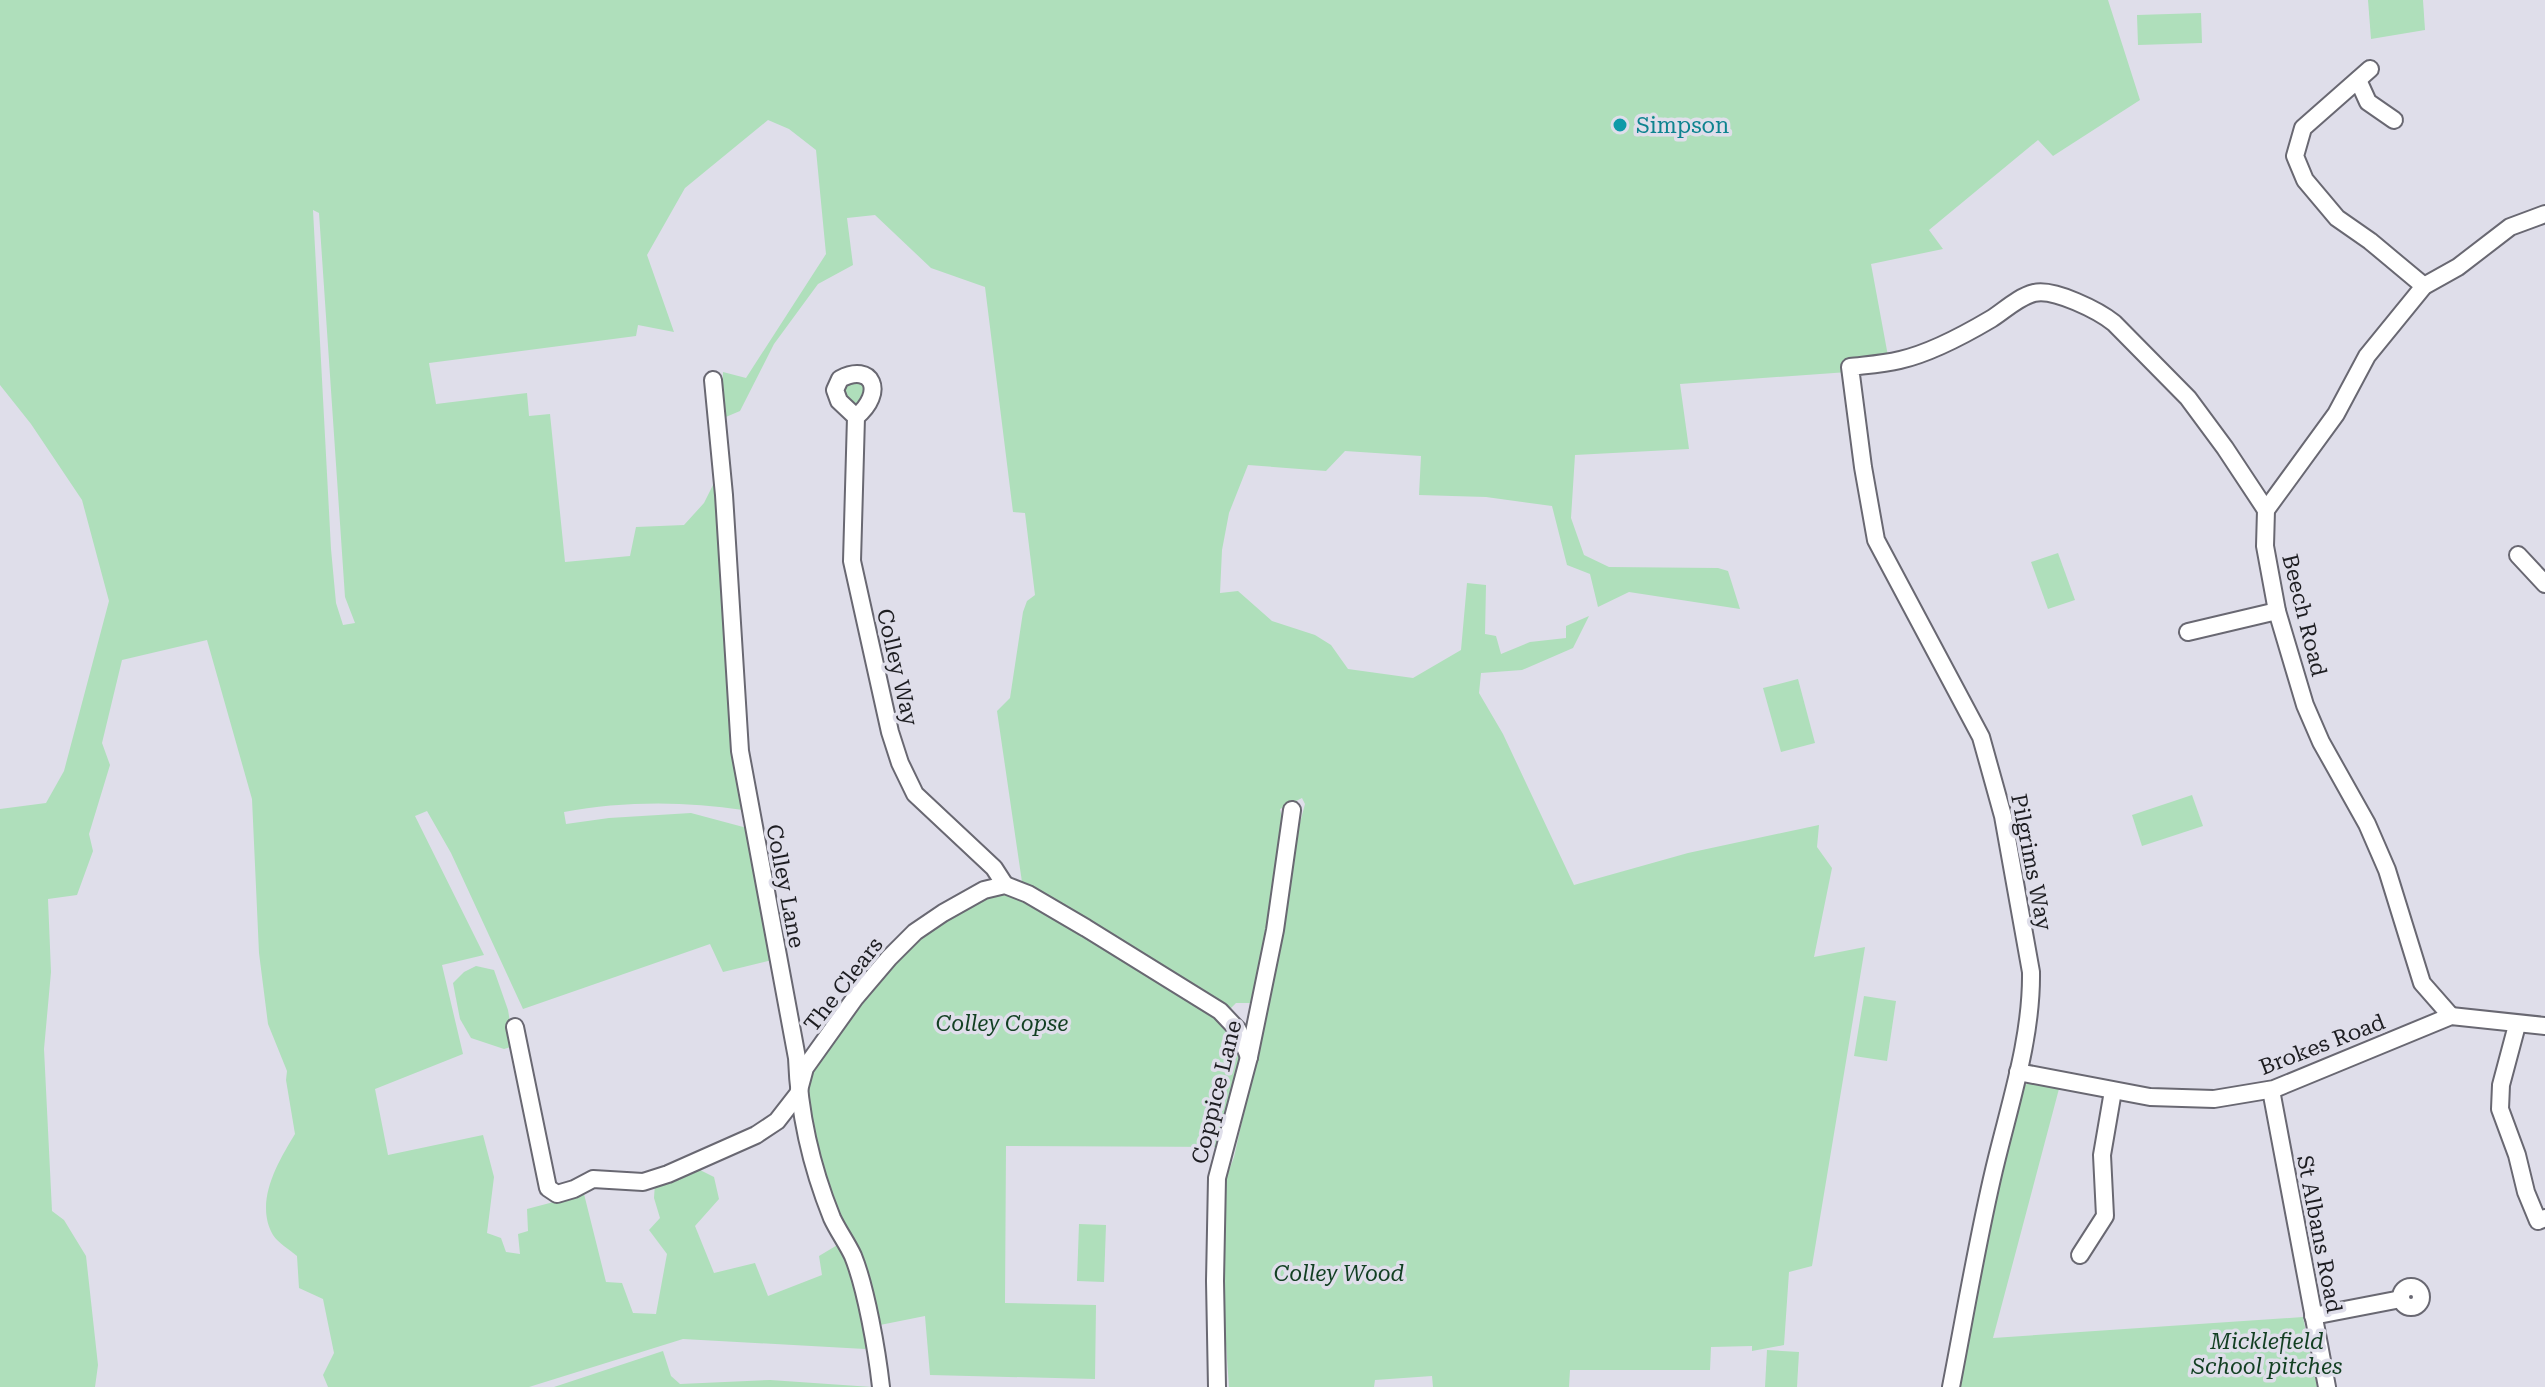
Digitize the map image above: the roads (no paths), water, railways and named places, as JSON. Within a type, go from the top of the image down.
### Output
[{"type":"street","points":[[2394,120],[2368,102],[2364,74],[2303,128],[2295,156],[2305,180],[2337,218],[2424,286]]},
{"type":"street","points":[[2266,510],[2336,414],[2367,356],[2424,286],[2458,267],[2510,227],[2545,214]]},
{"type":"street","name":"Pilgrims Way","points":[[1951,1387],[1993,1173],[2018,1072],[2031,992],[2031,972],[2003,816],[1981,737],[1876,540],[1850,367],[1901,360],[1935,348],[1992,319],[2035,292],[2079,303],[2114,323],[2188,398],[2266,510]]},
{"type":"street","name":"Colley Lane","points":[[713,380],[724,495],[740,751],[747,804],[797,1058],[798,1094],[807,1145],[834,1222],[853,1256],[871,1328],[881,1387]]},
{"type":"street","name":"Colley Way","points":[[856,417],[852,561],[896,753],[915,794],[994,868],[1005,885]]},
{"type":"street","name":"Beech Road","points":[[2266,510],[2265,546],[2277,611],[2311,718],[2367,824],[2387,870],[2422,983],[2451,1016]]},
{"type":"street","points":[[2518,555],[2545,584]]},
{"type":"street","points":[[2188,632],[2277,611]]},
{"type":"street","name":"Coppice Lane","points":[[1217,1387],[1217,1178],[1249,1057],[1275,930],[1292,810]]},
{"type":"street","points":[[1005,885],[1028,894],[1220,1011],[1238,1030],[1249,1057]]},
{"type":"street","name":"The Clears","points":[[515,1027],[548,1188],[557,1194],[593,1179],[643,1182],[690,1166],[756,1135],[777,1121],[798,1094],[805,1068],[855,998],[889,958],[915,932],[943,913],[984,890],[1005,885]]},
{"type":"street","points":[[2451,1016],[2545,1026]]},
{"type":"street","name":"Brokes Road","points":[[2018,1072],[2113,1091],[2186,1100],[2214,1099],[2271,1090],[2451,1016]]},
{"type":"street","points":[[2517,1025],[2503,1071],[2500,1109],[2531,1207],[2538,1221],[2545,1218]]},
{"type":"street","name":"St Albans Road","points":[[2271,1090],[2327,1387]]},
{"type":"street","points":[[2080,1255],[2105,1216],[2102,1155],[2113,1091]]},
{"type":"street","points":[[2313,1316],[2401,1299]]},
{"type":"place","name":"Simpson","points":[[1620,125]]},
{"type":"park label","name":"Colley Copse","points":[[1002,1023]]},
{"type":"park label","name":"Colley Wood","points":[[1339,1273]]},
{"type":"park label","name":"Micklefield School pitches","points":[[2267,1354]]}]
